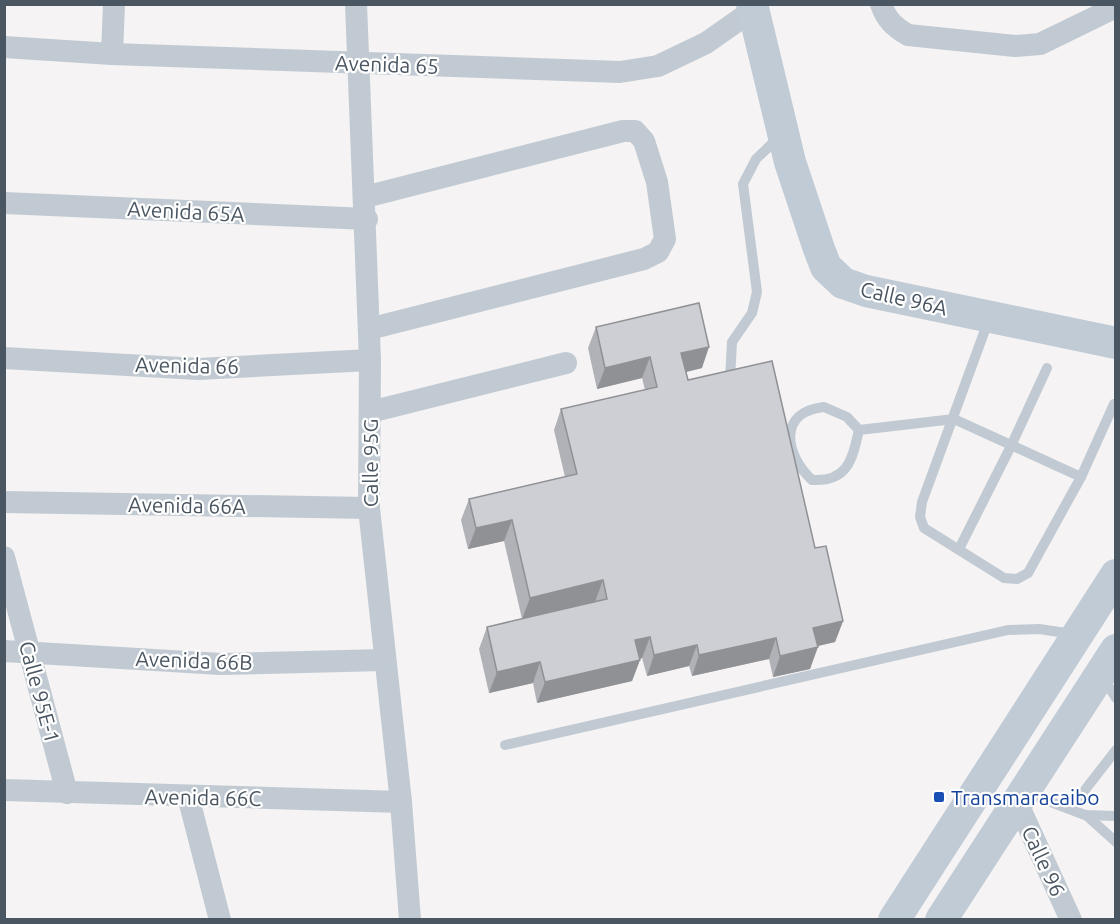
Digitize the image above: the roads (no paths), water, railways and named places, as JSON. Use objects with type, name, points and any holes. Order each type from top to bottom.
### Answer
[{"type":"main road","name":"Calle 96A","points":[[753,7],[790,162],[826,267],[843,284],[866,291],[1116,343]]},
{"type":"main road","points":[[894,920],[1116,575]]},
{"type":"main road","points":[[941,920],[1020,797],[1110,674]]},
{"type":"street","points":[[112,54],[114,4]]},
{"type":"street","name":"Calle 95G","points":[[356,4],[361,63],[370,360],[369,508],[401,802],[410,920]]},
{"type":"street","points":[[881,4],[895,28],[908,36],[1015,46],[1040,44],[1116,7]]},
{"type":"street","name":"Avenida 65","points":[[4,47],[112,54],[620,72],[658,66],[706,43],[753,7]]},
{"type":"street","name":"Avenida 65A","points":[[4,203],[366,208],[622,130],[635,131],[644,141],[657,182],[665,239],[658,252],[644,259],[369,329]]},
{"type":"street","name":"Avenida 66","points":[[4,357],[198,369],[370,360]]},
{"type":"street","points":[[370,412],[566,363]]},
{"type":"street","name":"Avenida 66A","points":[[4,502],[369,508]]},
{"type":"street","name":"Calle 95E-1","points":[[4,557],[67,793]]},
{"type":"street","name":"Avenida 66B","points":[[4,651],[221,664],[384,660]]},
{"type":"street","name":"Avenida 66C","points":[[4,790],[401,802]]},
{"type":"street","points":[[188,796],[220,920]]},
{"type":"street","name":"Calle 96","points":[[1020,797],[1071,920]]},
{"type":"lane","points":[[730,380],[732,342],[752,313],[757,292],[743,184],[756,159],[783,133]]},
{"type":"lane","points":[[989,317],[954,419],[922,502],[920,517],[924,528],[1004,578],[1017,579],[1028,573],[1081,477],[1114,404]]},
{"type":"lane","points":[[959,549],[1047,368]]},
{"type":"lane","points":[[824,407],[847,417],[859,430],[853,458],[836,478],[812,480],[795,458],[790,432],[793,420],[811,408],[824,407]]},
{"type":"lane","points":[[859,430],[954,419],[1081,477]]},
{"type":"lane","points":[[505,745],[1008,630],[1039,629],[1077,634]]},
{"type":"lane","points":[[1071,808],[1116,750]]},
{"type":"lane","points":[[1020,797],[1071,808],[1085,815],[1116,842]]},
{"type":"lane","points":[[1085,815],[1116,816]]},
{"type":"place","name":"Transmaracaibo","points":[[939,797]]}]
